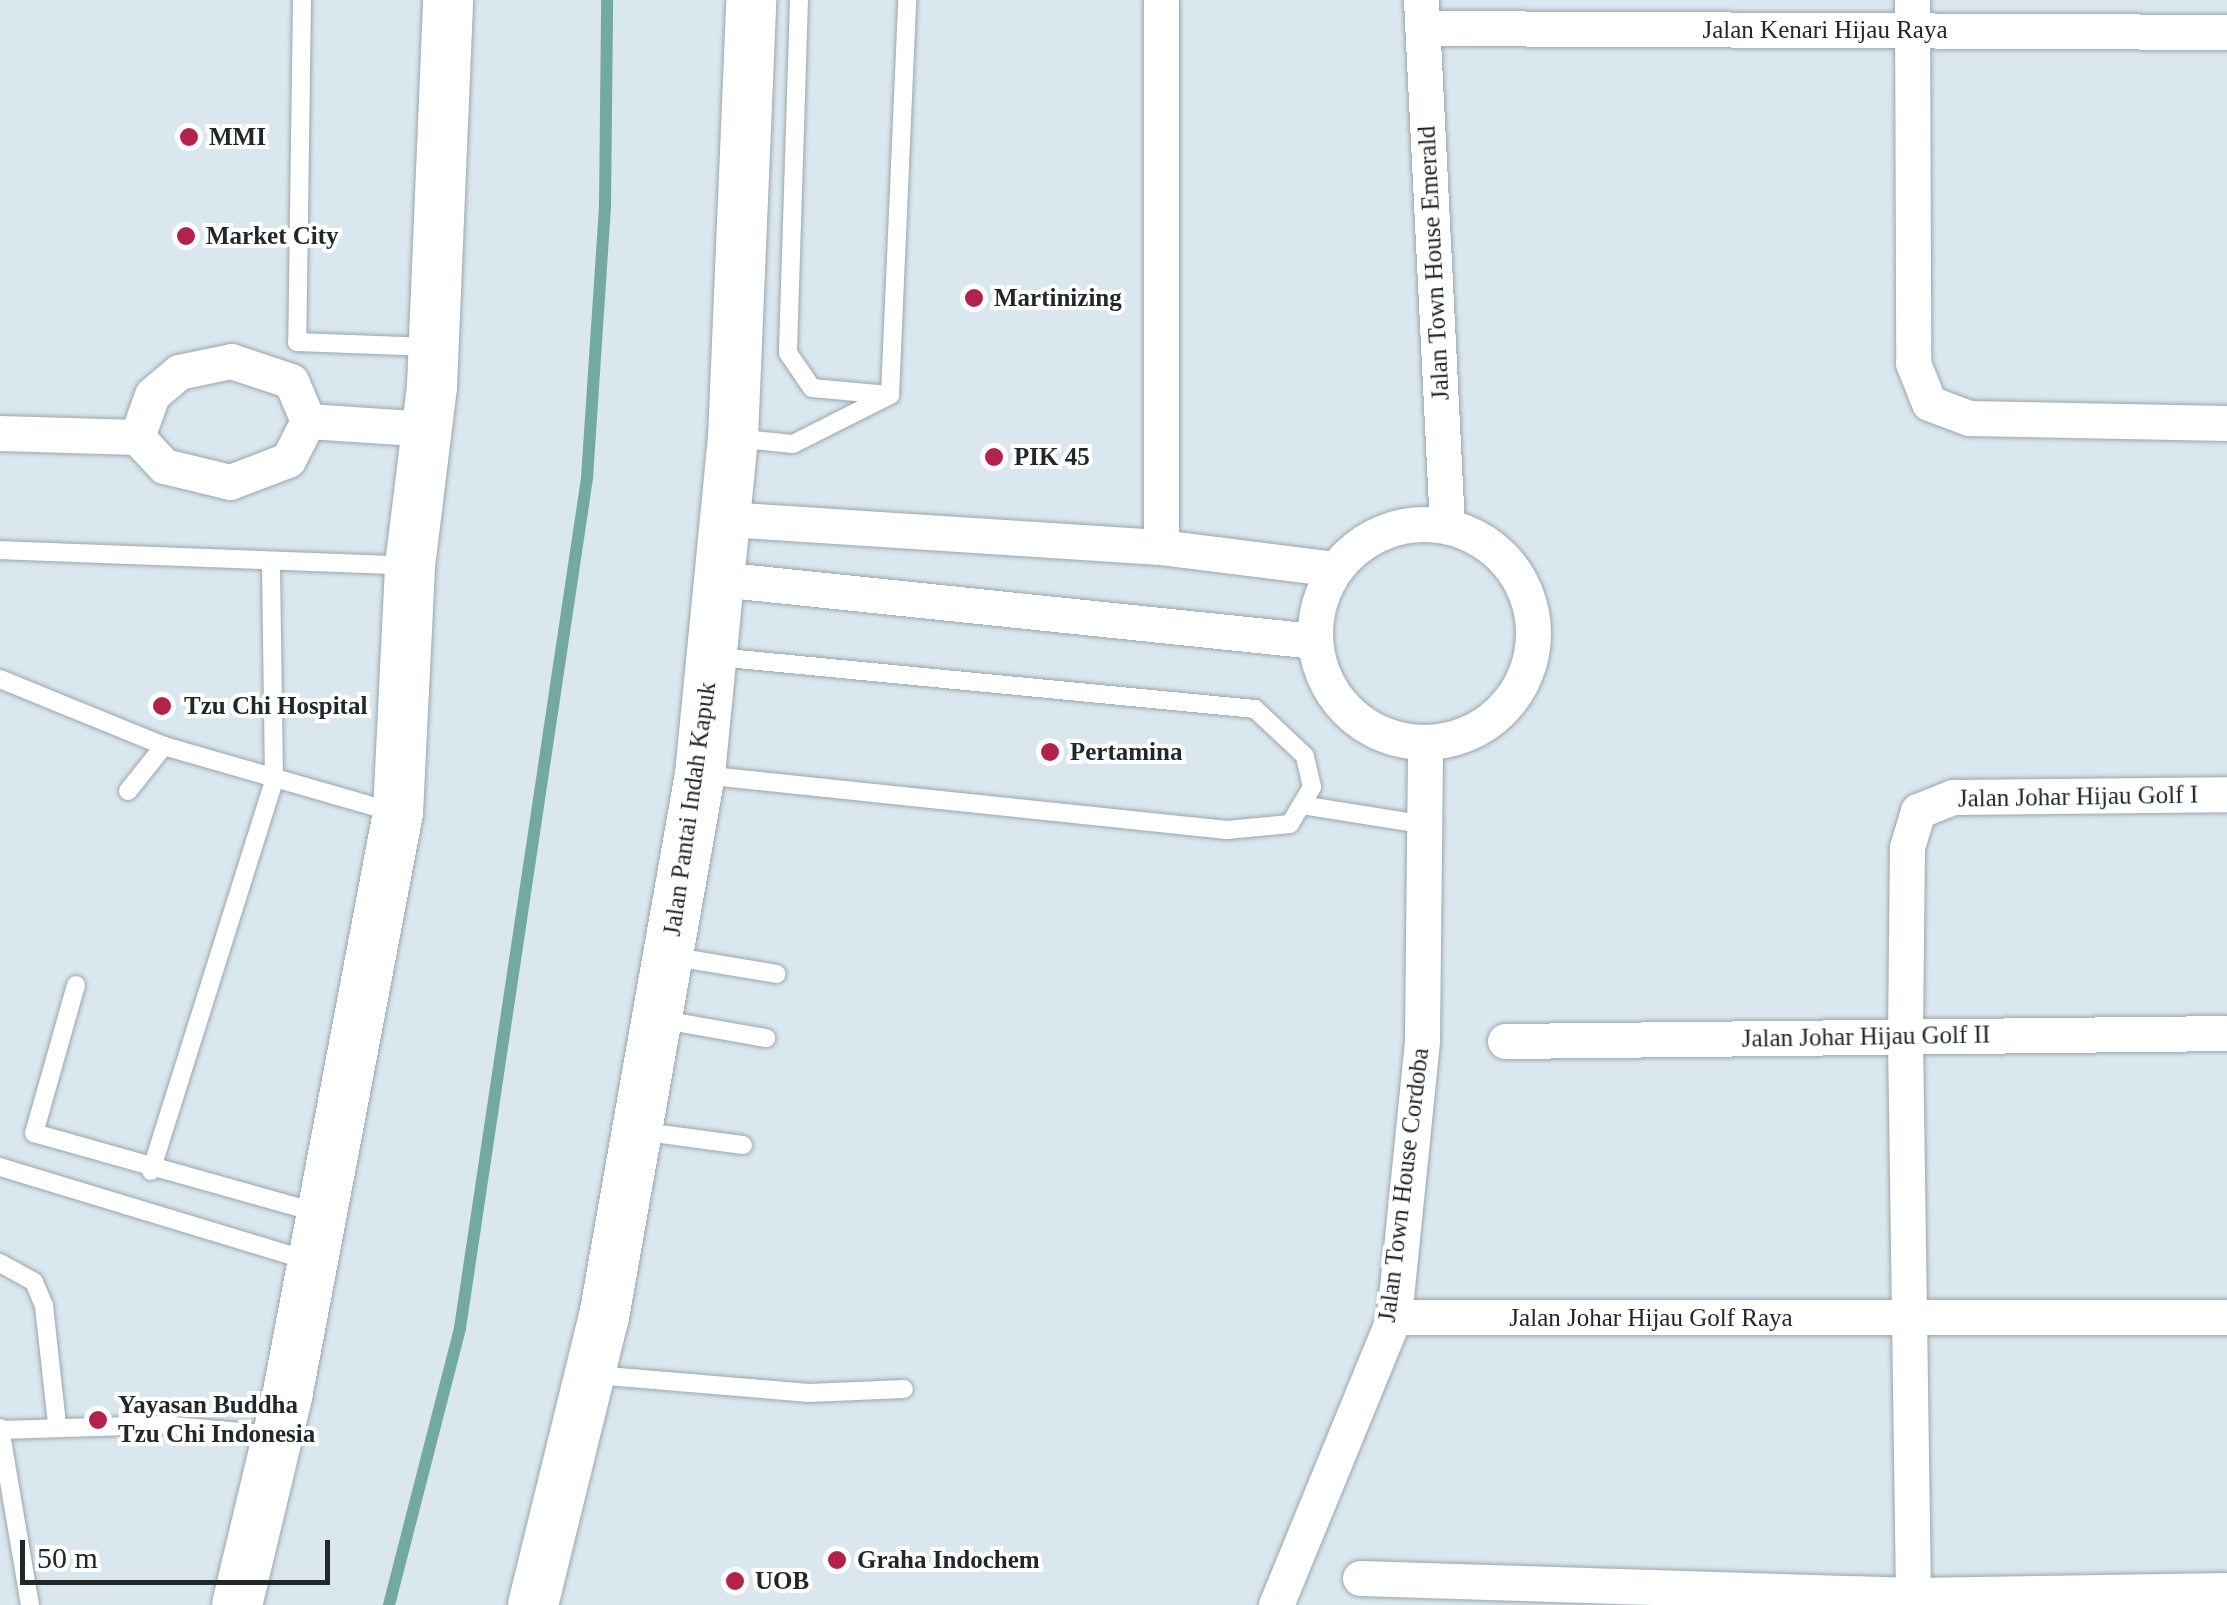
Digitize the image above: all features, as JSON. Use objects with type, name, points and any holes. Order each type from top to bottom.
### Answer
[{"type":"main road","points":[[236,1605],[278,1436],[398,813],[410,566],[434,348],[448,0]]},
{"type":"main road","name":"Jalan Pantai Indah Kapuk","points":[[534,1605],[589,1374],[638,1130],[700,774],[733,438],[751,0]]},
{"type":"street","points":[[1161,0],[1162,547]]},
{"type":"street","name":"Jalan Kenari Hijau Raya","points":[[1422,14],[1913,15],[2227,32]]},
{"type":"street","name":"Jalan Town House Emerald","points":[[1422,14],[1446,526]]},
{"type":"street","points":[[1913,15],[1913,363],[1929,403],[1969,418],[2227,422]]},
{"type":"street","points":[[0,433],[137,436],[164,466],[230,482],[288,460],[308,421],[292,381],[232,361],[180,372],[152,395],[137,436]]},
{"type":"street","points":[[308,421],[427,428]]},
{"type":"street","points":[[726,519],[1162,547],[1334,569]]},
{"type":"street","points":[[1446,526],[1507,561],[1534,626],[1530,661],[1504,706],[1460,736],[1425,742],[1392,738],[1338,702],[1314,641],[1334,569],[1384,532],[1446,526]]},
{"type":"street","points":[[719,579],[1314,641]]},
{"type":"street","name":"Jalan Town House Cordoba","points":[[1276,1605],[1394,1317],[1422,1039],[1421,824],[1425,742]]},
{"type":"street","name":"Jalan Johar Hijau Golf I","points":[[1905,1036],[1907,847],[1918,811],[1953,797],[2227,794]]},
{"type":"street","name":"Jalan Johar Hijau Golf II","points":[[1505,1040],[2227,1033]]},
{"type":"street","points":[[1905,1036],[1912,1595]]},
{"type":"street","name":"Jalan Johar Hijau Golf Raya","points":[[1394,1317],[2227,1317]]},
{"type":"street","points":[[1360,1578],[1912,1595],[2227,1590]]},
{"type":"lane","points":[[302,0],[297,342],[434,348]]},
{"type":"lane","points":[[799,0],[788,353],[812,388],[890,394]]},
{"type":"lane","points":[[890,394],[907,0]]},
{"type":"lane","points":[[733,438],[792,444],[890,394]]},
{"type":"lane","points":[[0,550],[410,566]]},
{"type":"lane","points":[[152,1172],[274,780],[271,563]]},
{"type":"lane","points":[[711,657],[1255,709],[1305,756],[1308,806]]},
{"type":"lane","points":[[0,679],[164,746],[398,813]]},
{"type":"lane","points":[[128,791],[164,746]]},
{"type":"lane","points":[[700,774],[1228,830],[1276,828],[1308,806],[1421,824]]},
{"type":"lane","points":[[669,956],[776,974]]},
{"type":"lane","points":[[76,985],[34,1133],[152,1172],[315,1237]]},
{"type":"lane","points":[[658,1019],[766,1038]]},
{"type":"lane","points":[[638,1130],[743,1145]]},
{"type":"lane","points":[[0,1166],[315,1237]]},
{"type":"lane","points":[[0,1263],[34,1282],[44,1306],[57,1423]]},
{"type":"lane","points":[[589,1374],[773,1392],[904,1389]]},
{"type":"lane","points":[[30,1605],[0,1429],[57,1423],[278,1436]]},
{"type":"waterway","points":[[389,1605],[460,1328],[587,478],[605,206],[607,0]]},
{"type":"place","name":"MMI","points":[[189,137]]},
{"type":"place","name":"Market City","points":[[186,236]]},
{"type":"place","name":"Martinizing","points":[[974,298]]},
{"type":"place","name":"PIK 45","points":[[994,457]]},
{"type":"place","name":"Tzu Chi Hospital","points":[[162,706]]},
{"type":"place","name":"Pertamina","points":[[1050,752]]},
{"type":"place","name":"Yayasan Buddha Tzu Chi Indonesia","points":[[98,1420]]},
{"type":"place","name":"Graha Indochem","points":[[837,1560]]},
{"type":"place","name":"UOB","points":[[735,1581]]}]
